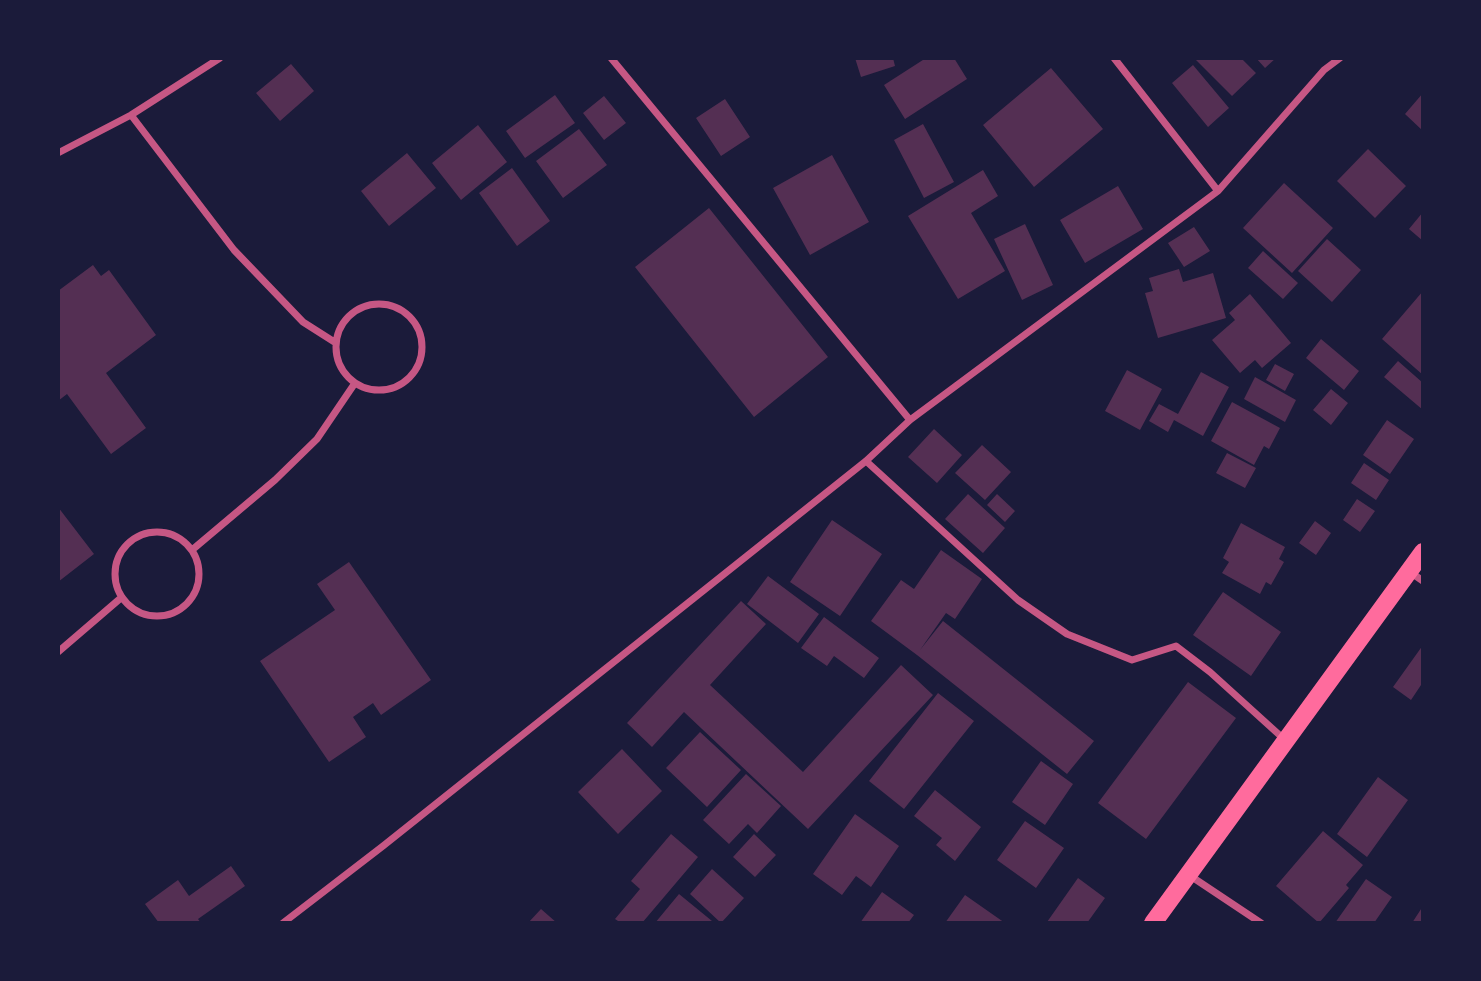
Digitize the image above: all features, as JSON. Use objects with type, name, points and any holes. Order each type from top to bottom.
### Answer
[{"type":"main road","points":[[1153,923],[1286,740],[1416,576],[1423,552]]},
{"type":"street","points":[[58,153],[131,115],[220,58]]},
{"type":"street","points":[[611,58],[910,420]]},
{"type":"street","points":[[1114,58],[1218,191]]},
{"type":"street","points":[[283,923],[866,461],[910,420],[1218,191],[1324,70],[1340,58]]},
{"type":"street","points":[[131,115],[234,250],[303,322],[336,343]]},
{"type":"street","points":[[376,303],[391,305],[404,312],[421,336],[419,366],[410,379],[398,387],[383,391],[368,390],[355,383],[340,366],[336,343],[340,328],[349,316],[361,307],[376,303]]},
{"type":"street","points":[[192,550],[275,480],[317,439],[355,383]]},
{"type":"street","points":[[866,461],[1018,600],[1067,634],[1132,660],[1176,646],[1210,672],[1286,740]]},
{"type":"street","points":[[168,533],[181,539],[192,550],[199,575],[197,588],[181,608],[169,614],[143,613],[122,597],[117,584],[116,569],[120,555],[128,543],[140,535],[168,533]]},
{"type":"street","points":[[58,652],[122,597]]},
{"type":"street","points":[[1188,874],[1261,923]]},
{"type":"building","points":[[855,58],[893,58],[895,66],[861,77]]},
{"type":"building","points":[[926,58],[954,58],[967,79],[905,119],[884,85]]},
{"type":"building","points":[[1194,58],[1241,58],[1256,73],[1232,96]]},
{"type":"building","points":[[1256,58],[1276,58],[1265,68]]},
{"type":"building","points":[[291,64],[314,91],[280,121],[256,93]]},
{"type":"building","points":[[1193,65],[1229,108],[1208,127],[1172,83]]},
{"type":"building","points":[[1051,68],[1103,129],[1034,187],[983,125]]},
{"type":"building","points":[[1423,93],[1423,131],[1405,114]]},
{"type":"building","points":[[555,95],[575,123],[525,158],[506,131]]},
{"type":"building","points":[[604,96],[626,123],[604,140],[583,113]]},
{"type":"building","points":[[725,99],[750,137],[721,156],[696,118]]},
{"type":"building","points":[[923,124],[954,182],[924,198],[894,140]]},
{"type":"building","points":[[478,125],[507,162],[461,200],[432,163]]},
{"type":"building","points":[[579,129],[607,165],[563,198],[536,161]]},
{"type":"building","points":[[1368,149],[1406,186],[1375,218],[1337,181]]},
{"type":"building","points":[[407,153],[436,188],[389,226],[361,191]]},
{"type":"building","points":[[832,155],[869,222],[810,255],[773,188]]},
{"type":"building","points":[[512,168],[550,221],[517,246],[479,193]]},
{"type":"building","points":[[983,170],[998,196],[971,213],[1005,271],[958,299],[908,216]]},
{"type":"building","points":[[1284,183],[1333,228],[1292,273],[1243,228]]},
{"type":"building","points":[[1118,186],[1143,229],[1085,263],[1060,220]]},
{"type":"building","points":[[709,208],[828,357],[754,417],[635,267]]},
{"type":"building","points":[[1423,212],[1423,241],[1409,229]]},
{"type":"building","points":[[1025,224],[1053,285],[1022,300],[994,239]]},
{"type":"building","points":[[1194,227],[1210,251],[1184,267],[1168,243]]},
{"type":"building","points":[[1327,239],[1361,270],[1332,302],[1298,271]]},
{"type":"building","points":[[1263,251],[1298,283],[1283,299],[1248,268]]},
{"type":"building","points":[[93,265],[101,276],[109,270],[156,335],[106,373],[146,428],[111,454],[67,394],[58,401],[58,291]]},
{"type":"building","points":[[1179,269],[1183,282],[1213,273],[1226,318],[1158,338],[1145,293],[1153,291],[1149,278]]},
{"type":"building","points":[[1423,291],[1423,375],[1382,339]]},
{"type":"building","points":[[1250,294],[1291,343],[1262,368],[1255,360],[1240,373],[1212,340],[1235,320],[1229,313]]},
{"type":"building","points":[[1321,339],[1359,371],[1344,390],[1306,358]]},
{"type":"building","points":[[1398,361],[1423,383],[1423,410],[1384,377]]},
{"type":"building","points":[[1275,364],[1294,374],[1285,391],[1266,380]]},
{"type":"building","points":[[1127,370],[1162,389],[1140,430],[1105,411]]},
{"type":"building","points":[[1201,372],[1229,387],[1203,436],[1174,420],[1168,432],[1149,421],[1159,404],[1178,414]]},
{"type":"building","points":[[1255,377],[1296,400],[1285,422],[1244,399]]},
{"type":"building","points":[[1331,389],[1348,403],[1331,425],[1313,410]]},
{"type":"building","points":[[1232,402],[1280,428],[1269,449],[1264,446],[1254,465],[1211,441]]},
{"type":"building","points":[[1387,420],[1414,439],[1390,474],[1363,455]]},
{"type":"building","points":[[934,429],[962,455],[937,483],[908,457]]},
{"type":"building","points":[[982,445],[1011,472],[985,500],[955,473]]},
{"type":"building","points":[[1227,453],[1256,468],[1245,488],[1216,473]]},
{"type":"building","points":[[1364,463],[1389,480],[1376,500],[1351,483]]},
{"type":"building","points":[[968,494],[1005,528],[983,553],[945,519]]},
{"type":"building","points":[[997,494],[1015,511],[1005,522],[987,505]]},
{"type":"building","points":[[1357,499],[1375,511],[1360,532],[1343,520]]},
{"type":"building","points":[[58,507],[94,554],[58,582]]},
{"type":"building","points":[[832,520],[882,554],[840,616],[790,582]]},
{"type":"building","points":[[1315,521],[1331,533],[1316,555],[1299,543]]},
{"type":"building","points":[[1241,523],[1285,547],[1279,559],[1284,562],[1271,585],[1266,582],[1260,594],[1222,573],[1229,562],[1223,558]]},
{"type":"building","points":[[941,550],[982,579],[955,619],[946,613],[920,650],[943,621],[1094,741],[1067,774],[871,621],[901,580],[914,589]]},
{"type":"building","points":[[349,562],[431,680],[381,715],[373,703],[353,717],[366,737],[329,762],[260,661],[335,610],[317,584]]},
{"type":"building","points":[[768,576],[819,614],[798,643],[747,604]]},
{"type":"building","points":[[1223,592],[1281,632],[1251,676],[1193,635]]},
{"type":"building","points":[[741,601],[766,624],[710,685],[803,772],[901,665],[933,695],[808,829],[684,712],[652,747],[627,723]]},
{"type":"building","points":[[824,617],[879,658],[864,678],[834,656],[827,666],[801,648]]},
{"type":"building","points":[[1423,645],[1423,682],[1411,700],[1393,687]]},
{"type":"building","points":[[1188,682],[1236,718],[1146,839],[1098,803]]},
{"type":"building","points":[[938,693],[974,721],[904,809],[869,781]]},
{"type":"building","points":[[700,732],[741,770],[707,807],[666,768]]},
{"type":"building","points":[[622,749],[662,791],[618,834],[578,792]]},
{"type":"building","points":[[1041,761],[1073,784],[1045,825],[1012,802]]},
{"type":"building","points":[[746,774],[781,806],[757,833],[748,824],[729,844],[703,820]]},
{"type":"building","points":[[1378,777],[1408,800],[1367,857],[1337,834]]},
{"type":"building","points":[[935,790],[981,827],[955,861],[936,845],[942,838],[914,816]]},
{"type":"building","points":[[855,814],[899,846],[871,887],[856,876],[842,895],[813,874]]},
{"type":"building","points":[[1025,821],[1064,848],[1036,888],[997,860]]},
{"type":"building","points":[[1323,831],[1363,865],[1346,885],[1349,888],[1319,923],[1276,886]]},
{"type":"building","points":[[671,834],[698,857],[642,923],[621,923],[615,919],[640,889],[631,881]]},
{"type":"building","points":[[754,834],[776,855],[755,877],[733,857]]},
{"type":"building","points":[[231,866],[245,886],[198,919],[201,923],[159,923],[145,904],[178,880],[189,896]]},
{"type":"building","points":[[712,869],[744,898],[721,923],[690,894]]},
{"type":"building","points":[[1078,878],[1105,898],[1087,923],[1047,922]]},
{"type":"building","points":[[1366,879],[1392,897],[1374,923],[1335,923]]},
{"type":"building","points":[[882,892],[914,915],[908,923],[860,923]]},
{"type":"building","points":[[679,894],[712,921],[655,923]]},
{"type":"building","points":[[965,895],[1005,923],[945,923]]},
{"type":"building","points":[[1423,906],[1423,923],[1412,923]]},
{"type":"building","points":[[541,909],[557,923],[528,923]]}]
